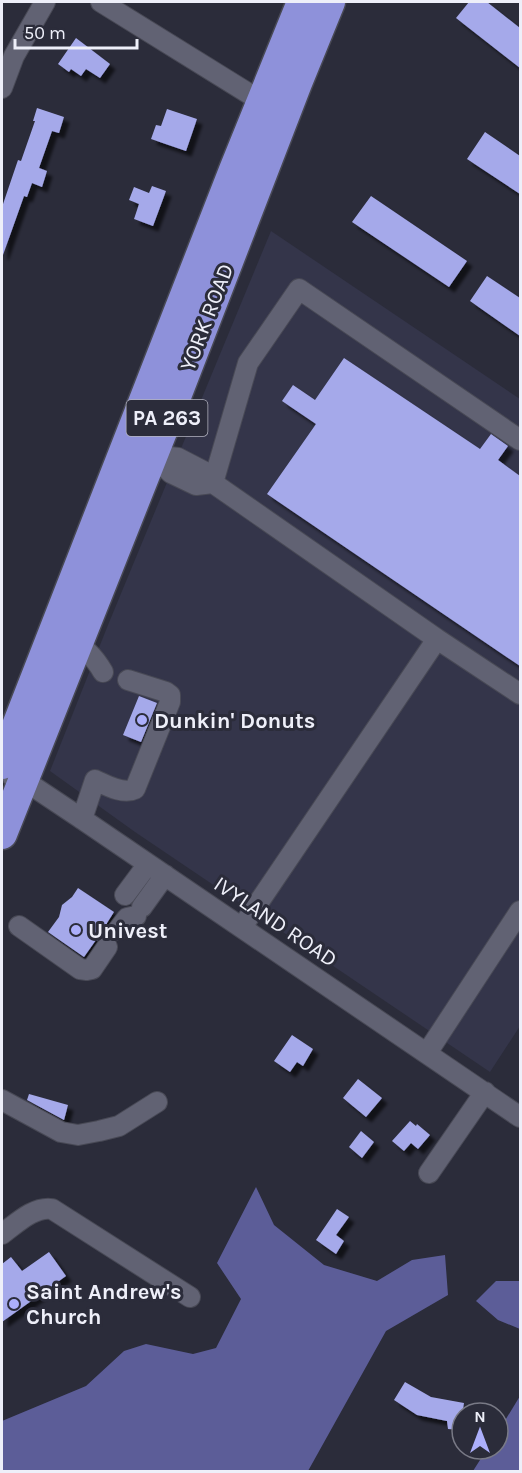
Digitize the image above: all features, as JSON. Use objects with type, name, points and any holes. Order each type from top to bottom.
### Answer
[{"type":"highway","name":"YORK ROAD","points":[[273,109],[302,2]]},
{"type":"highway","name":"YORK ROAD","points":[[2,834],[8,772],[140,450],[234,170],[273,109],[330,2]]},
{"type":"street","points":[[2,88],[14,56],[45,2]]},
{"type":"street","points":[[101,2],[273,109]]},
{"type":"street","points":[[213,483],[248,363],[299,289],[520,441]]},
{"type":"street","points":[[140,450],[178,458],[205,472],[213,483],[520,694]]},
{"type":"street","points":[[64,639],[96,659],[104,672]]},
{"type":"street","points":[[242,927],[437,639]]},
{"type":"street","points":[[81,819],[95,780],[116,789],[130,792],[135,789],[171,699],[166,692],[128,680]]},
{"type":"street","name":"IVYLAND ROAD","points":[[8,772],[165,875],[520,1117]]},
{"type":"street","points":[[125,895],[148,864]]},
{"type":"street","points":[[118,930],[127,918],[139,911],[165,875]]},
{"type":"street","points":[[427,1053],[520,911]]},
{"type":"street","points":[[19,926],[80,969],[92,969],[107,947]]},
{"type":"street","points":[[429,1173],[485,1092]]},
{"type":"street","points":[[2,1100],[61,1132],[78,1135],[119,1125],[157,1102]]},
{"type":"street","points":[[2,1234],[35,1211],[44,1208],[52,1209],[190,1297]]},
{"type":"shaded area","points":[[271,231],[520,399],[520,1026],[490,1072],[135,832],[50,771]]},
{"type":"shaded area","points":[[256,1187],[274,1225],[324,1265],[377,1281],[412,1260],[445,1255],[448,1295],[386,1331],[308,1471],[2,1471],[2,1421],[86,1386],[124,1351],[146,1344],[193,1354],[216,1348],[241,1299],[217,1263]]},
{"type":"shaded area","points":[[496,1281],[520,1281],[520,1329],[498,1320],[476,1301]]},
{"type":"shaded area","points":[[520,1396],[520,1471],[473,1471],[479,1461],[510,1461],[510,1412]]},
{"type":"building","points":[[469,2],[487,2],[520,28],[520,68],[456,18]]},
{"type":"building","points":[[76,38],[110,64],[100,78],[86,69],[81,76],[71,69],[69,72],[58,64]]},
{"type":"building","points":[[37,108],[64,117],[59,133],[52,131],[39,168],[47,171],[42,187],[32,183],[27,197],[24,196],[3,255],[2,207],[18,160],[21,161],[35,121],[33,121]]},
{"type":"building","points":[[167,109],[197,119],[186,151],[151,139],[156,125],[161,126]]},
{"type":"building","points":[[485,132],[520,156],[520,194],[467,159]]},
{"type":"building","points":[[152,186],[166,191],[153,226],[134,219],[139,204],[129,200],[134,187],[149,193]]},
{"type":"building","points":[[371,196],[467,261],[449,287],[352,222]]},
{"type":"building","points":[[487,276],[520,298],[520,336],[470,301]]},
{"type":"building","points":[[344,358],[480,449],[491,434],[508,446],[498,460],[520,476],[520,666],[267,494],[316,424],[282,401],[293,385],[315,400]]},
{"type":"building","name":"Dunkin' Donuts","points":[[139,696],[157,703],[141,742],[123,735]]},
{"type":"building","name":"Univest","points":[[78,888],[114,912],[107,923],[107,935],[96,940],[84,957],[48,932],[59,917],[62,905]]},
{"type":"building","points":[[292,1035],[313,1049],[303,1066],[297,1062],[290,1072],[274,1061]]},
{"type":"building","points":[[358,1079],[382,1098],[366,1117],[343,1098]]},
{"type":"building","points":[[29,1094],[68,1105],[64,1120],[27,1100]]},
{"type":"building","points":[[410,1121],[430,1135],[418,1149],[411,1143],[404,1151],[392,1141]]},
{"type":"building","points":[[361,1131],[374,1142],[362,1158],[349,1147]]},
{"type":"building","points":[[337,1209],[349,1217],[336,1235],[344,1241],[336,1254],[316,1240]]},
{"type":"building","name":"Saint Andrew's Church","points":[[49,1252],[66,1276],[2,1322],[2,1264],[11,1257],[22,1271]]},
{"type":"building","points":[[405,1382],[431,1397],[453,1401],[450,1401],[450,1429],[448,1429],[447,1421],[417,1415],[394,1400]]},
{"type":"place","name":"Dunkin' Donuts","points":[[142,720]]},
{"type":"place","name":"Univest","points":[[76,930]]},
{"type":"place","name":"Saint Andrew's Church","points":[[14,1304]]}]
